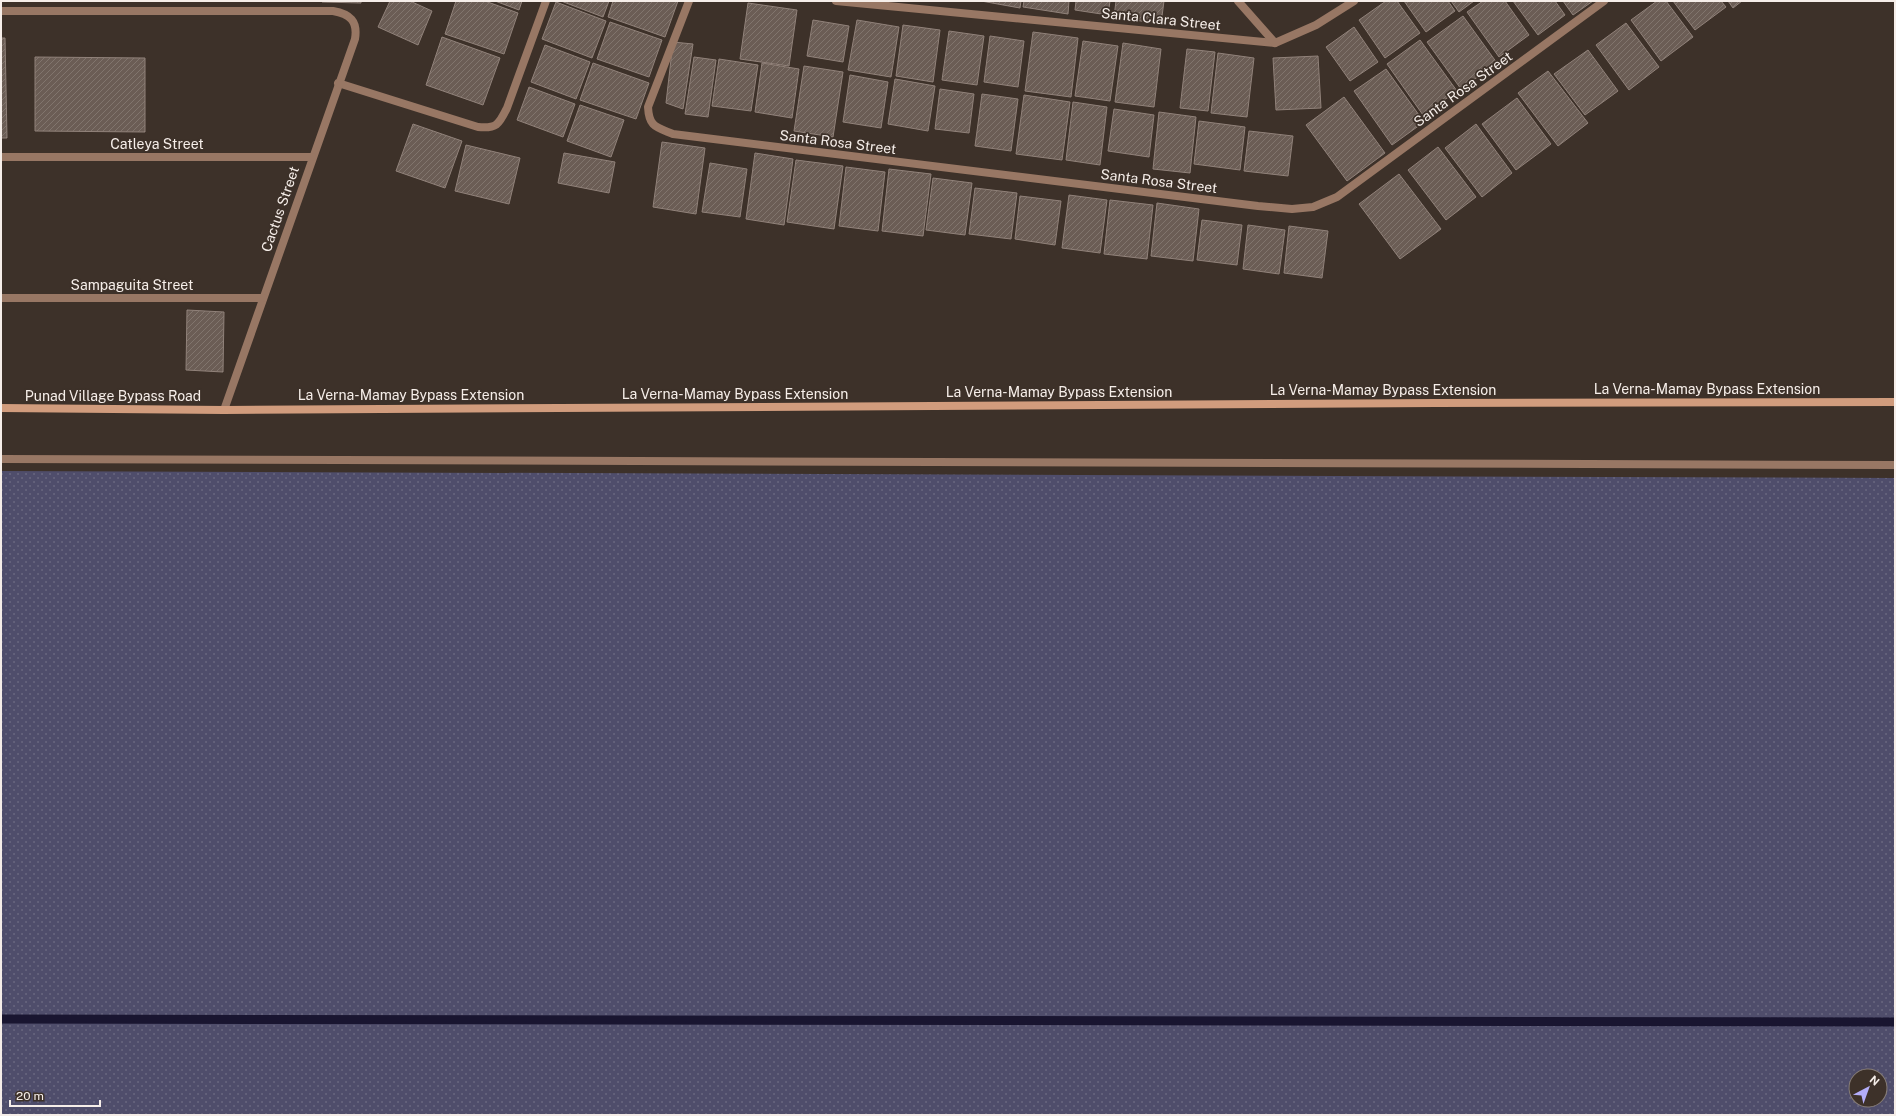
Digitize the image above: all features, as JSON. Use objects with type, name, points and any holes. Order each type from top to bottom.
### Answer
[{"type":"main road","name":"La Verna-Mamay Bypass Extension","points":[[224,410],[1435,403],[1895,402]]},
{"type":"main road","name":"Punad Village Bypass Road","points":[[1,408],[224,410]]},
{"type":"street","points":[[338,83],[478,127],[489,128],[496,125],[502,119],[507,108],[546,1]]},
{"type":"street","name":"Santa Rosa Street","points":[[689,1],[648,107],[651,123],[673,134],[1292,209],[1313,207],[1337,197],[1604,1]]},
{"type":"street","name":"Santa Clara Street","points":[[836,1],[1275,44]]},
{"type":"street","points":[[1238,1],[1275,44],[1316,25],[1354,1]]},
{"type":"street","name":"Cactus Street","points":[[1,11],[333,11],[344,13],[351,18],[357,28],[355,39],[338,83],[224,410]]},
{"type":"street","name":"Catleya Street","points":[[1,157],[312,157]]},
{"type":"street","name":"Sampaguita Street","points":[[1,298],[263,298]]},
{"type":"street","points":[[1,459],[1895,465]]},
{"type":"shaded area","points":[[1,471],[1895,478],[1895,1115],[1,1115]]},
{"type":"building","points":[[361,1],[361,3],[322,2]]},
{"type":"building","points":[[390,1],[410,1],[432,11],[418,45],[378,27]]},
{"type":"building","points":[[456,1],[485,1],[518,13],[504,54],[445,34]]},
{"type":"building","points":[[495,1],[522,1],[519,10]]},
{"type":"building","points":[[561,1],[609,1],[603,17]]},
{"type":"building","points":[[613,1],[678,1],[665,37],[608,17]]},
{"type":"building","points":[[981,1],[1021,1],[1020,8]]},
{"type":"building","points":[[1024,1],[1069,1],[1068,14],[1023,7]]},
{"type":"building","points":[[1076,1],[1110,1],[1108,15],[1075,10]]},
{"type":"building","points":[[1116,1],[1164,1],[1161,24],[1114,17]]},
{"type":"building","points":[[1386,1],[1397,1],[1420,33],[1385,58],[1359,20]]},
{"type":"building","points":[[1404,1],[1448,1],[1455,11],[1426,32]]},
{"type":"building","points":[[1451,1],[1474,1],[1459,12]]},
{"type":"building","points":[[1483,1],[1505,1],[1529,35],[1499,57],[1467,12]]},
{"type":"building","points":[[1513,1],[1555,1],[1565,15],[1538,35]]},
{"type":"building","points":[[1563,1],[1593,1],[1573,15]]},
{"type":"building","points":[[1657,1],[1666,1],[1693,37],[1661,61],[1631,20]]},
{"type":"building","points":[[1673,1],[1721,1],[1726,7],[1695,30]]},
{"type":"building","points":[[1728,1],[1742,1],[1733,8]]},
{"type":"building","points":[[556,2],[606,21],[592,58],[542,39]]},
{"type":"building","points":[[748,3],[797,10],[789,66],[740,59]]},
{"type":"building","points":[[1463,16],[1497,63],[1461,89],[1427,42]]},
{"type":"building","points":[[813,20],[849,26],[843,62],[807,56]]},
{"type":"building","points":[[857,20],[899,27],[891,77],[848,70]]},
{"type":"building","points":[[610,22],[662,40],[649,77],[597,59]]},
{"type":"building","points":[[1626,23],[1659,67],[1629,90],[1596,45]]},
{"type":"building","points":[[903,25],[940,30],[933,82],[896,76]]},
{"type":"building","points":[[1354,27],[1378,62],[1350,81],[1326,47]]},
{"type":"building","points":[[949,31],[984,36],[977,85],[942,80]]},
{"type":"building","points":[[1033,32],[1078,38],[1071,97],[1025,91]]},
{"type":"building","points":[[990,36],[1024,41],[1018,87],[984,82]]},
{"type":"building","points":[[442,37],[500,58],[483,105],[426,85]]},
{"type":"building","points":[[1,38],[5,38],[7,138],[1,138]]},
{"type":"building","points":[[1420,40],[1457,91],[1423,115],[1387,64]]},
{"type":"building","points":[[1083,41],[1118,46],[1110,101],[1075,96]]},
{"type":"building","points":[[673,42],[693,44],[683,109],[666,103]]},
{"type":"building","points":[[1123,43],[1161,49],[1154,107],[1115,102]]},
{"type":"building","points":[[545,45],[590,62],[576,99],[531,82]]},
{"type":"building","points":[[1187,49],[1215,52],[1208,111],[1180,108]]},
{"type":"building","points":[[1588,50],[1618,91],[1585,115],[1554,74]]},
{"type":"building","points":[[1218,53],[1254,58],[1247,117],[1211,113]]},
{"type":"building","points":[[1318,56],[1321,108],[1276,110],[1273,58]]},
{"type":"building","points":[[35,57],[145,58],[145,132],[35,131]]},
{"type":"building","points":[[694,57],[716,60],[708,117],[685,114]]},
{"type":"building","points":[[719,59],[758,65],[751,111],[712,106]]},
{"type":"building","points":[[593,63],[649,83],[636,119],[580,100]]},
{"type":"building","points":[[762,63],[799,69],[792,118],[755,112]]},
{"type":"building","points":[[804,66],[843,72],[833,137],[794,131]]},
{"type":"building","points":[[1386,69],[1424,122],[1392,145],[1354,91]]},
{"type":"building","points":[[1548,71],[1588,123],[1558,146],[1518,93]]},
{"type":"building","points":[[850,75],[888,82],[881,128],[843,122]]},
{"type":"building","points":[[895,79],[935,86],[928,131],[888,124]]},
{"type":"building","points":[[529,87],[575,104],[563,137],[517,120]]},
{"type":"building","points":[[940,89],[974,94],[969,133],[935,129]]},
{"type":"building","points":[[982,94],[1018,99],[1011,151],[975,146]]},
{"type":"building","points":[[1024,95],[1070,102],[1062,160],[1016,154]]},
{"type":"building","points":[[1344,97],[1385,153],[1347,181],[1306,125]]},
{"type":"building","points":[[1517,98],[1551,144],[1516,170],[1482,124]]},
{"type":"building","points":[[1073,102],[1107,107],[1100,165],[1066,160]]},
{"type":"building","points":[[580,105],[624,120],[611,157],[567,141]]},
{"type":"building","points":[[1114,109],[1154,115],[1149,157],[1108,151]]},
{"type":"building","points":[[1159,112],[1196,117],[1190,173],[1153,169]]},
{"type":"building","points":[[1199,121],[1245,127],[1240,170],[1194,164]]},
{"type":"building","points":[[413,124],[462,141],[445,188],[396,171]]},
{"type":"building","points":[[1476,124],[1512,173],[1482,197],[1445,148]]},
{"type":"building","points":[[1249,131],[1293,136],[1288,176],[1244,171]]},
{"type":"building","points":[[662,142],[705,148],[696,214],[653,207]]},
{"type":"building","points":[[466,145],[520,158],[509,204],[455,191]]},
{"type":"building","points":[[1438,147],[1476,197],[1446,220],[1408,170]]},
{"type":"building","points":[[564,153],[615,162],[609,193],[558,183]]},
{"type":"building","points":[[755,153],[793,159],[784,225],[746,219]]},
{"type":"building","points":[[796,160],[843,166],[834,229],[787,222]]},
{"type":"building","points":[[710,163],[747,169],[740,217],[702,212]]},
{"type":"building","points":[[846,167],[885,172],[878,231],[839,226]]},
{"type":"building","points":[[889,169],[931,174],[923,236],[882,231]]},
{"type":"building","points":[[1399,174],[1441,229],[1400,259],[1359,204]]},
{"type":"building","points":[[933,178],[972,183],[965,235],[926,230]]},
{"type":"building","points":[[975,188],[1017,193],[1011,239],[969,234]]},
{"type":"building","points":[[1069,195],[1107,200],[1100,253],[1062,248]]},
{"type":"building","points":[[1020,196],[1061,201],[1055,245],[1015,239]]},
{"type":"building","points":[[1110,200],[1153,205],[1147,259],[1104,254]]},
{"type":"building","points":[[1157,203],[1199,209],[1193,261],[1151,256]]},
{"type":"building","points":[[1202,220],[1242,225],[1237,265],[1197,260]]},
{"type":"building","points":[[1248,225],[1285,230],[1279,274],[1243,269]]},
{"type":"building","points":[[1289,226],[1328,231],[1322,278],[1284,273]]},
{"type":"building","points":[[187,310],[224,312],[223,372],[186,370]]},
{"type":"waterway","points":[[1,1019],[1895,1022]]}]
